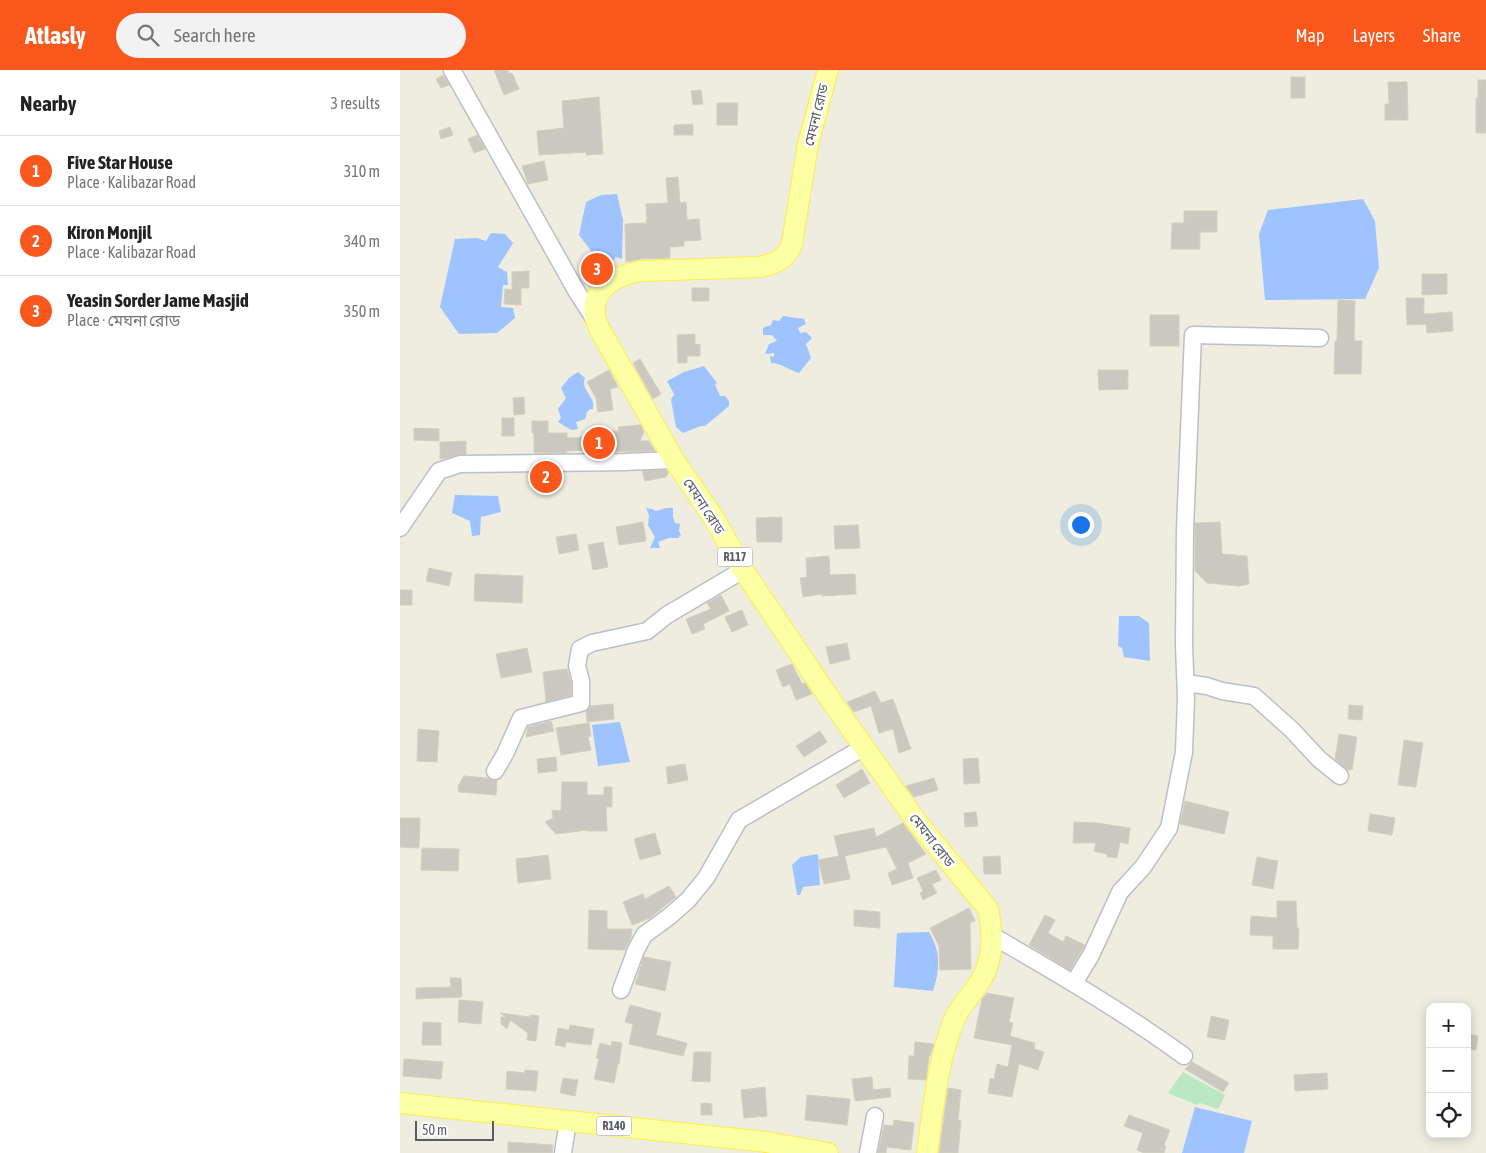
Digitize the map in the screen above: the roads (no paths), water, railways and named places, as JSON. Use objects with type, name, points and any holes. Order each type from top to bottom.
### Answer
[{"type":"main road","name":"মেঘনা রোড","points":[[828,70],[808,144],[792,244],[783,259],[758,267],[629,273],[608,283],[600,290],[594,309],[595,320],[674,460],[715,520],[742,570],[916,822],[988,909],[992,935],[991,952],[981,981],[962,1004],[952,1023],[940,1069],[927,1153]]},
{"type":"main road","name":"R140","points":[[400,1103],[766,1142],[828,1153]]},
{"type":"street","points":[[452,70],[577,292],[595,320]]},
{"type":"street","points":[[1074,983],[1091,955],[1120,892],[1144,867],[1169,828],[1184,752],[1186,730],[1184,646],[1185,529],[1193,335],[1320,338]]},
{"type":"street","points":[[400,528],[439,471],[453,465],[485,462],[674,460]]},
{"type":"street","points":[[495,771],[522,718],[581,703],[581,681],[577,666],[580,649],[592,643],[647,631],[667,615],[742,570]]},
{"type":"street","points":[[1186,683],[1254,696],[1287,724],[1319,759],[1340,776]]},
{"type":"street","points":[[621,990],[636,950],[644,935],[670,916],[700,886],[739,820],[864,747]]},
{"type":"street","points":[[992,935],[1074,983],[1154,1034],[1184,1056]]},
{"type":"street","points":[[868,1153],[875,1116]]},
{"type":"street","points":[[563,1153],[568,1121]]},
{"type":"water","points":[[617,194],[623,220],[622,259],[616,257],[611,263],[603,255],[595,256],[579,235],[586,202],[601,195]]},
{"type":"water","points":[[1363,199],[1375,221],[1379,268],[1365,299],[1265,300],[1259,234],[1268,210]]},
{"type":"water","points":[[491,233],[505,234],[513,243],[498,267],[507,272],[508,285],[503,285],[501,307],[513,308],[515,318],[497,333],[459,334],[440,307],[455,239],[477,238],[486,241]]},
{"type":"water","points":[[783,316],[804,319],[806,324],[798,328],[800,333],[806,332],[812,338],[806,344],[811,358],[799,373],[771,363],[770,356],[774,357],[774,353],[765,354],[769,344],[777,341],[772,335],[763,335],[763,328],[771,325],[773,320],[779,321]]},
{"type":"water","points":[[704,366],[717,383],[715,385],[720,396],[725,396],[729,401],[729,406],[705,426],[683,433],[676,427],[671,400],[674,394],[667,381],[684,372]]},
{"type":"water","points":[[578,372],[585,378],[585,386],[592,400],[593,409],[587,412],[585,419],[576,422],[578,429],[571,430],[558,422],[561,418],[558,409],[566,398],[561,388],[569,378]]},
{"type":"water","points":[[455,495],[498,496],[501,512],[481,517],[480,535],[472,536],[470,521],[452,513]]},
{"type":"water","points":[[646,508],[656,511],[673,508],[673,517],[675,523],[680,524],[679,531],[681,535],[678,538],[669,538],[658,542],[660,548],[650,548],[655,537],[648,525],[649,515]]},
{"type":"water","points":[[1119,616],[1139,616],[1149,623],[1150,661],[1124,657],[1122,648],[1118,646]]},
{"type":"water","points":[[620,722],[630,762],[598,766],[592,725]]},
{"type":"water","points":[[818,854],[820,885],[803,887],[800,895],[797,895],[792,865],[801,857]]},
{"type":"water","points":[[929,932],[936,947],[938,961],[933,991],[894,987],[897,933]]},
{"type":"water","points":[[1195,1107],[1252,1121],[1244,1153],[1182,1153]]},
{"type":"place","name":"Yeasin Sorder Jame Masjid","points":[[597,269]]},
{"type":"place","name":"Five Star House","points":[[599,443]]},
{"type":"place","name":"Kiron Monjil","points":[[546,477]]}]
